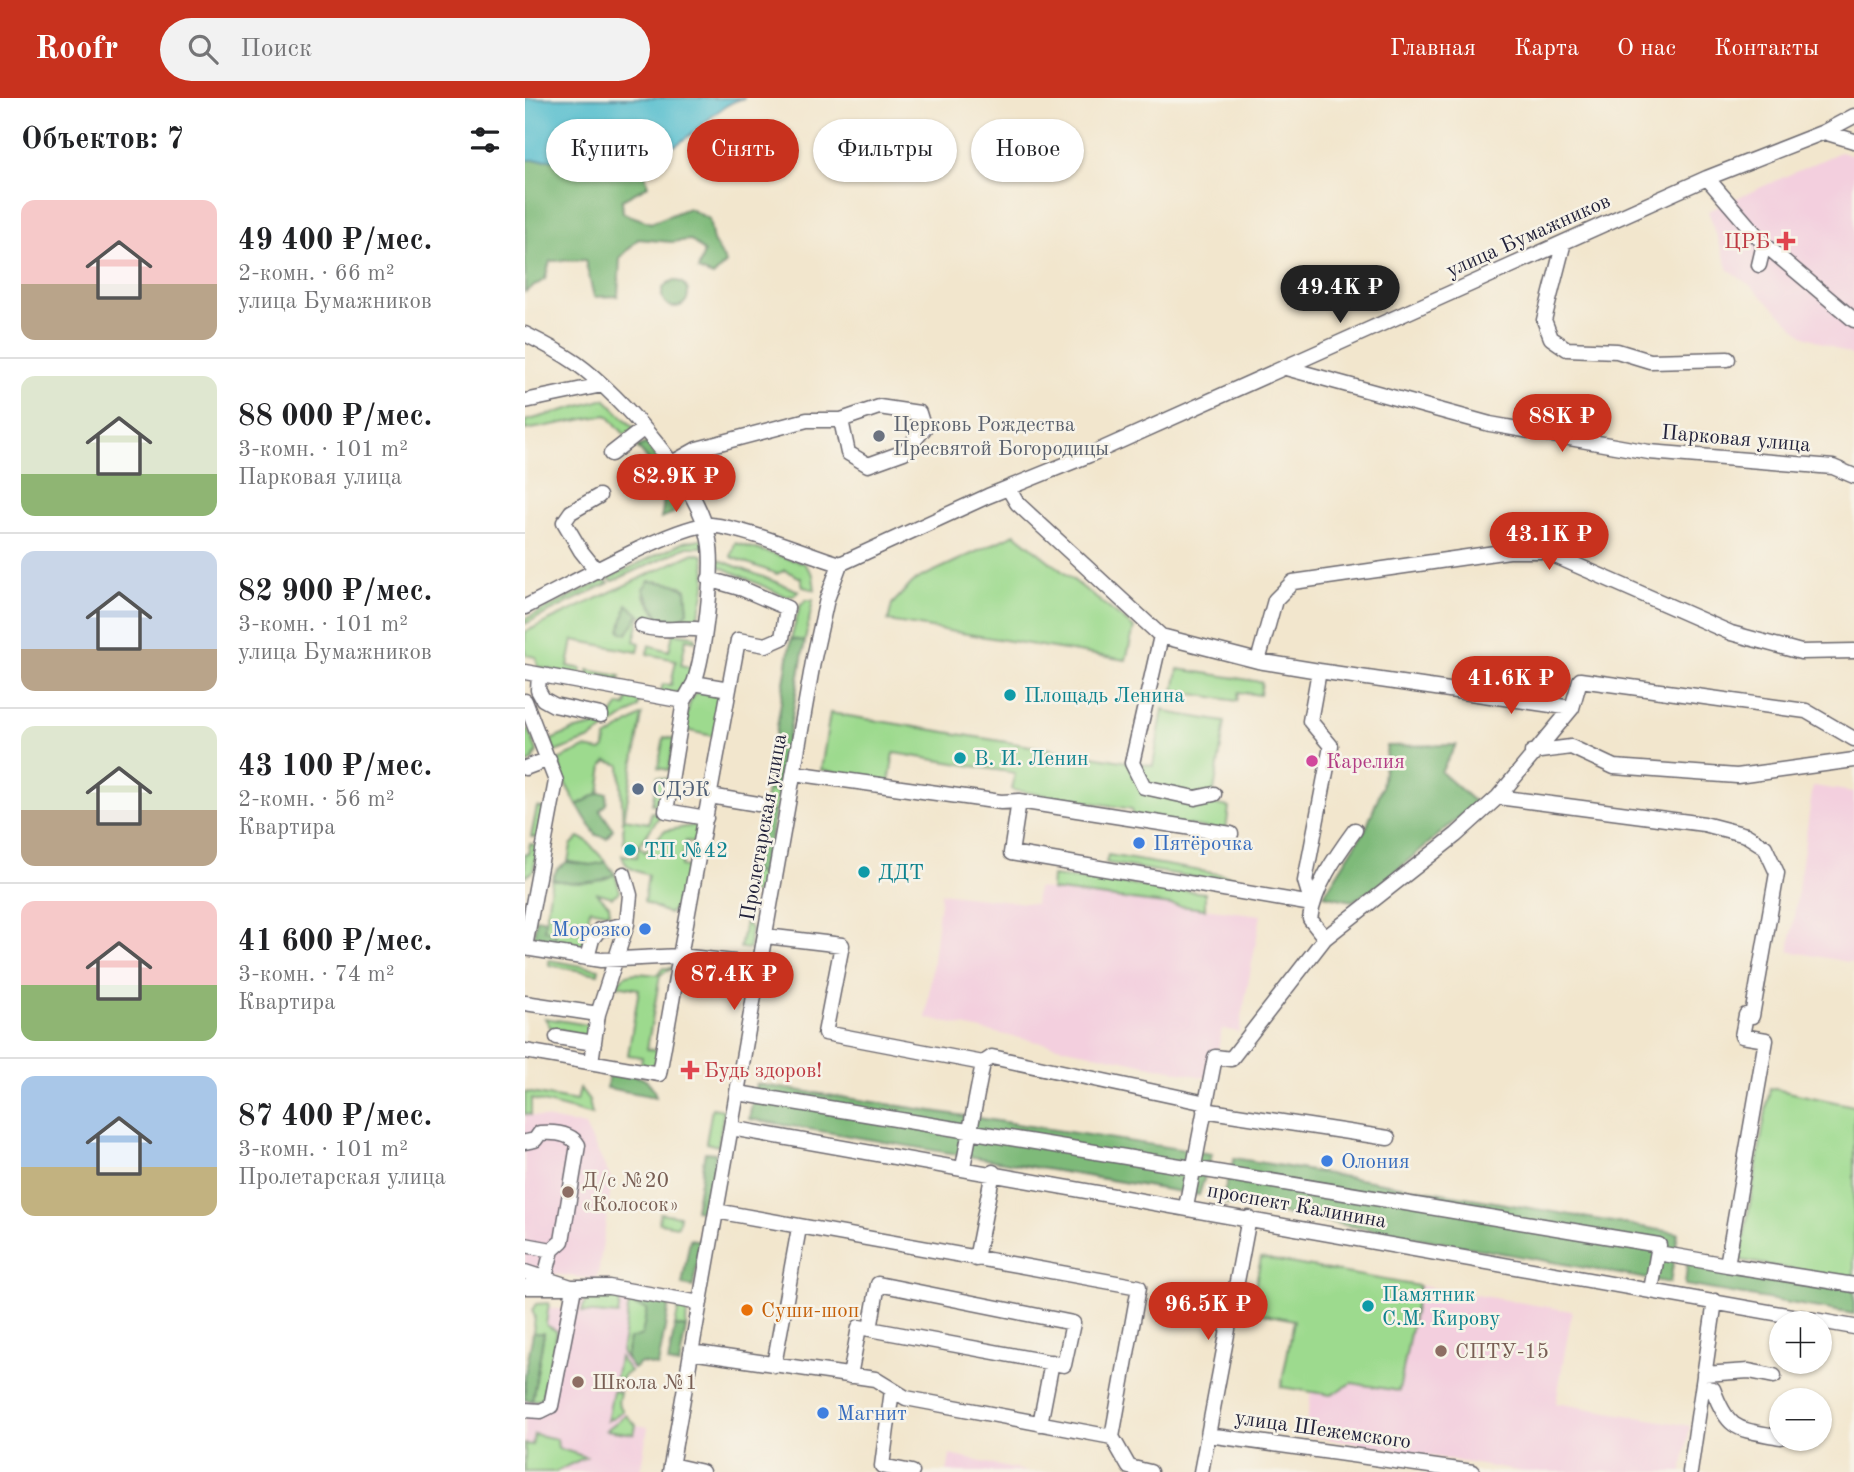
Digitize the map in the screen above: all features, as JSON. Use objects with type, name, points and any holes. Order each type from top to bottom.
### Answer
[{"type":"street","name":"улица Бумажников","points":[[840,564],[1007,488],[1286,368],[1707,178],[1824,132],[1854,116]]},
{"type":"street","points":[[1824,132],[1854,141]]},
{"type":"street","points":[[1707,178],[1764,244],[1850,318]]},
{"type":"street","points":[[1564,242],[1544,320],[1551,338],[1559,344],[1567,349],[1617,351],[1650,361],[1728,359]]},
{"type":"street","points":[[1759,265],[1764,244]]},
{"type":"street","points":[[1826,316],[1850,318]]},
{"type":"street","points":[[525,334],[575,362],[602,385],[671,463],[690,493],[705,525],[710,546],[703,630],[694,683],[684,701],[666,811],[706,818]]},
{"type":"street","name":"Парковая улица","points":[[1286,368],[1490,424],[1649,452],[1833,467],[1854,476]]},
{"type":"street","points":[[525,401],[602,385]]},
{"type":"street","points":[[671,463],[697,449],[746,435],[807,420],[841,420],[879,407],[919,413],[924,429],[904,452],[868,465],[848,453],[841,420]]},
{"type":"street","points":[[611,454],[643,429]]},
{"type":"street","points":[[1007,488],[1017,503],[1161,636],[1258,660],[1319,671],[1572,708]]},
{"type":"street","points":[[597,572],[580,551],[564,522],[571,512],[599,496]]},
{"type":"street","points":[[525,607],[682,530],[705,525],[840,564]]},
{"type":"street","points":[[1258,660],[1275,600],[1287,580],[1509,551],[1544,551],[1731,632],[1801,652],[1854,651]]},
{"type":"street","name":"Пролетарская улица","points":[[671,1468],[821,622],[840,564]]},
{"type":"street","points":[[525,1051],[659,1074],[738,640],[767,645],[782,638],[787,608],[743,589],[709,579]]},
{"type":"street","points":[[642,626],[661,631],[680,627],[703,630]]},
{"type":"street","points":[[1161,636],[1132,762],[1144,787],[1195,799],[1214,794]]},
{"type":"street","points":[[1312,904],[1305,881],[1331,746],[1310,721],[1319,671]]},
{"type":"street","points":[[601,715],[547,702],[538,690],[532,673],[684,701]]},
{"type":"street","points":[[1186,1207],[1215,1057],[1231,1059],[1325,938],[1456,835],[1498,797],[1532,752],[1572,708],[1580,681],[1806,711],[1854,739]]},
{"type":"street","points":[[694,683],[729,689]]},
{"type":"street","points":[[525,701],[556,781],[529,908],[525,947],[587,958],[681,956],[761,965]]},
{"type":"street","points":[[1532,752],[1571,747],[1614,767],[1737,776],[1854,760]]},
{"type":"street","points":[[525,768],[549,759]]},
{"type":"street","points":[[794,773],[1001,802],[1019,801],[1231,834]]},
{"type":"street","points":[[710,796],[758,804]]},
{"type":"street","points":[[1498,797],[1704,824],[1746,835],[1765,847],[1777,873],[1752,1016],[1745,1015],[1742,1036],[1766,1040],[1727,1265]]},
{"type":"street","points":[[1019,801],[1011,853],[1312,904]]},
{"type":"street","points":[[1325,938],[1310,919],[1312,904],[1338,854],[1355,830]]},
{"type":"street","points":[[591,1062],[598,1014],[627,924],[630,895],[624,874]]},
{"type":"street","points":[[587,958],[592,939],[599,930],[627,924]]},
{"type":"street","points":[[766,936],[842,945],[825,1033],[983,1063],[992,1057],[1205,1107],[1388,1138]]},
{"type":"street","points":[[525,1003],[598,1014]]},
{"type":"street","points":[[557,1037],[594,1043]]},
{"type":"street","points":[[963,1167],[983,1063]]},
{"type":"street","points":[[738,1093],[1194,1166],[1659,1245],[1651,1290]]},
{"type":"street","name":"проспект Калинина","points":[[731,1128],[993,1172],[1854,1327]]},
{"type":"street","points":[[525,1142],[535,1140],[540,1133],[548,1133],[571,1137],[578,1145],[560,1247],[552,1250],[525,1245]]},
{"type":"street","points":[[976,1259],[993,1172]]},
{"type":"street","points":[[716,1210],[799,1228],[1139,1287],[1112,1437],[1129,1467],[1150,1472]]},
{"type":"street","points":[[1201,1472],[1248,1218]]},
{"type":"street","points":[[774,1365],[799,1228]]},
{"type":"street","points":[[545,1276],[552,1250]]},
{"type":"street","points":[[1658,1253],[1854,1285]]},
{"type":"street","points":[[525,1272],[574,1287]]},
{"type":"street","points":[[850,1376],[859,1327],[1064,1365],[1073,1323],[878,1284],[870,1329]]},
{"type":"street","points":[[525,1287],[609,1287],[700,1303]]},
{"type":"street","points":[[525,1410],[541,1411],[551,1406],[574,1287]]},
{"type":"street","points":[[1690,1472],[1715,1301]]},
{"type":"street","points":[[691,1352],[875,1379],[905,1398],[1112,1437]]},
{"type":"street","points":[[1040,1424],[1052,1362]]},
{"type":"street","points":[[1703,1381],[1749,1371],[1774,1376]]},
{"type":"street","points":[[1703,1381],[1713,1389],[1723,1415],[1739,1429],[1769,1435]]},
{"type":"street","points":[[892,1390],[882,1466],[912,1472]]},
{"type":"street","name":"улица Шежемского","points":[[1208,1435],[1473,1472]]},
{"type":"street","points":[[671,1468],[702,1472]]},
{"type":"shaded area","name":"ЦРБ","points":[[1840,152],[1854,156],[1854,356],[1803,335],[1752,287],[1729,270],[1708,211]]},
{"type":"shaded area","points":[[1813,786],[1854,792],[1854,963],[1789,951]]},
{"type":"shaded area","points":[[1037,888],[1261,915],[1239,1032],[1222,1029],[1212,1079],[926,1018],[941,893],[1035,904]]},
{"type":"shaded area","name":"Д/с №20 «Колосок»","points":[[525,1114],[585,1126],[612,1181],[598,1275],[594,1279],[552,1274],[551,1282],[525,1279]]},
{"type":"shaded area","name":"СПТУ-15","points":[[1331,1271],[1572,1311],[1556,1403],[1690,1426],[1682,1472],[1523,1472],[1304,1435]]},
{"type":"shaded area","name":"Школа №1","points":[[619,1297],[669,1305],[658,1366],[641,1363],[622,1377],[618,1403],[632,1424],[648,1427],[640,1472],[525,1472],[525,1400],[532,1401],[549,1308],[574,1311],[576,1301],[616,1307]]},
{"type":"shaded area","points":[[950,1455],[1028,1472],[947,1472]]},
{"type":"green space","points":[[546,159],[546,182],[647,182],[648,186],[622,200],[623,213],[651,223],[688,208],[709,219],[713,241],[726,263],[713,276],[698,270],[704,252],[691,240],[671,242],[638,239],[620,258],[618,296],[594,297],[585,260],[550,261],[545,279],[525,292],[525,160]]},
{"type":"green space","points":[[675,281],[684,285],[688,294],[684,303],[675,307],[666,303],[662,294],[666,285]]},
{"type":"green space","points":[[605,399],[634,428],[625,435],[607,415],[525,430],[525,421]]},
{"type":"green space","points":[[647,443],[681,492],[683,500],[676,512],[661,518],[664,496],[661,479],[637,447]]},
{"type":"green space","points":[[1015,534],[1134,628],[1126,660],[888,621],[892,604],[915,580]]},
{"type":"green space","points":[[702,539],[704,547],[687,547],[613,581],[608,578],[684,542]]},
{"type":"green space","points":[[735,543],[804,563],[813,575],[815,590],[803,587],[801,578],[785,570],[777,574],[731,557]]},
{"type":"green space","points":[[694,553],[703,555],[706,570],[703,597],[696,620],[683,619],[688,611],[686,590],[681,586],[656,581],[644,595],[662,622],[640,616],[634,641],[640,643],[638,652],[573,640],[568,666],[582,669],[580,676],[538,667],[536,657],[525,655],[525,632]]},
{"type":"green space","points":[[717,559],[799,591],[793,596],[785,596],[717,565]]},
{"type":"green space","points":[[604,580],[609,583],[525,624],[525,619]]},
{"type":"green space","points":[[649,581],[674,584],[686,590],[688,612],[675,625],[662,622],[643,589]]},
{"type":"green space","points":[[806,600],[813,600],[805,641],[791,639],[800,606]]},
{"type":"green space","points":[[627,604],[639,614],[627,634],[620,631]]},
{"type":"green space","points":[[673,633],[694,636],[697,641],[686,639],[681,665],[692,668],[684,688],[676,693],[661,691],[663,684],[671,685],[676,660],[647,654],[649,645],[669,651]]},
{"type":"green space","points":[[791,639],[805,641],[779,792],[767,790]]},
{"type":"green space","points":[[1178,669],[1262,682],[1260,695],[1239,692],[1237,701],[1174,691]]},
{"type":"green space","points":[[588,670],[620,676],[619,681],[589,678]]},
{"type":"green space","points":[[699,691],[725,697],[717,737],[685,730],[690,703]]},
{"type":"green space","points":[[628,695],[640,697],[638,708],[590,739],[555,752],[551,740],[572,731],[606,723],[619,705],[626,706]]},
{"type":"green space","points":[[1163,709],[1171,713],[1225,722],[1212,804],[1229,807],[1226,831],[1132,816],[1132,809],[1012,790],[1015,773],[894,753],[889,782],[821,770],[830,713],[1153,766]]},
{"type":"green space","points":[[642,715],[624,819],[649,823],[651,812],[661,814],[639,846],[645,852],[664,831],[697,825],[698,843],[686,841],[681,866],[692,868],[684,909],[675,908],[669,914],[644,902],[648,875],[632,869],[623,860],[622,855],[637,857],[638,846],[624,844],[620,765],[607,761],[603,765],[599,793],[577,805],[564,781],[558,760],[585,748],[601,751],[605,748],[606,738]]},
{"type":"green space","points":[[525,729],[529,730],[537,751],[532,761],[525,764]]},
{"type":"green space","points":[[664,737],[674,739],[669,770],[658,768]]},
{"type":"green space","points":[[1456,745],[1441,772],[1476,803],[1377,887],[1352,901],[1324,895],[1367,826],[1382,787],[1387,746]]},
{"type":"green space","points":[[657,777],[668,779],[663,806],[652,804]]},
{"type":"green space","points":[[767,790],[779,792],[775,812],[764,810]]},
{"type":"green space","points":[[599,793],[607,793],[606,804],[600,810],[613,829],[607,838],[596,835],[577,805]]},
{"type":"green space","points":[[537,807],[546,809],[540,838],[531,837]]},
{"type":"green space","points":[[764,810],[775,812],[764,874],[752,872]]},
{"type":"green space","points":[[579,837],[587,841],[606,862],[591,865],[568,862],[571,845]]},
{"type":"green space","points":[[530,844],[539,846],[533,871],[525,877],[525,854],[528,854]]},
{"type":"green space","points":[[1108,855],[1236,877],[1236,884],[1106,863]]},
{"type":"green space","points":[[567,862],[591,865],[606,862],[615,874],[601,880],[585,882],[552,879],[557,869]]},
{"type":"green space","points":[[752,872],[764,874],[760,888],[748,895]]},
{"type":"green space","points":[[615,874],[620,891],[612,897],[596,892],[609,905],[610,913],[590,909],[583,949],[554,943],[556,932],[544,930],[552,879],[585,883]]},
{"type":"green space","points":[[1052,876],[1205,893],[1205,909],[1051,890]]},
{"type":"green space","points":[[536,918],[546,920],[544,930],[556,932],[554,943],[534,936]]},
{"type":"green space","points":[[745,922],[751,928],[749,949],[740,948]]},
{"type":"green space","points":[[549,960],[599,969],[598,974],[549,965]]},
{"type":"green space","points":[[663,968],[673,968],[660,975],[647,1049],[658,1051],[654,1066],[640,1070],[642,1057],[628,1055],[639,989],[617,985],[629,974],[657,975]]},
{"type":"green space","points":[[545,1018],[591,1026],[589,1037],[550,1027]]},
{"type":"green space","points":[[609,1072],[644,1079],[656,1097],[607,1088]]},
{"type":"green space","points":[[756,1084],[1212,1154],[1199,1195],[749,1119]]},
{"type":"green space","points":[[580,1088],[589,1100],[592,1115],[531,1099],[531,1115],[525,1114],[525,1092],[577,1101]]},
{"type":"green space","points":[[1770,1088],[1854,1106],[1854,1281],[1740,1260]]},
{"type":"green space","points":[[712,1108],[724,1110],[718,1146],[706,1143]]},
{"type":"green space","points":[[705,1152],[716,1153],[706,1212],[695,1210]]},
{"type":"green space","points":[[1234,1158],[1678,1233],[1670,1283],[1221,1203]]},
{"type":"green space","points":[[660,1213],[680,1216],[678,1226],[659,1223]]},
{"type":"green space","points":[[690,1239],[701,1241],[693,1287],[682,1285]]},
{"type":"green space","points":[[1261,1258],[1419,1286],[1399,1391],[1352,1383],[1331,1395],[1281,1387],[1294,1320],[1250,1311]]},
{"type":"green space","points":[[1688,1258],[1854,1287],[1854,1314],[1685,1285]]},
{"type":"green space","points":[[592,1293],[621,1297],[618,1315],[582,1312],[586,1297]]},
{"type":"green space","points":[[630,1299],[669,1305],[658,1366],[641,1363],[633,1369],[626,1359],[629,1339],[642,1335],[647,1309],[629,1304]]},
{"type":"green space","points":[[549,1303],[546,1325],[557,1331],[542,1399],[532,1401],[544,1334],[533,1333],[535,1317],[532,1310],[536,1304]]},
{"type":"green space","points":[[629,1304],[647,1308],[642,1336],[629,1339],[626,1359],[621,1352]]},
{"type":"green space","points":[[679,1306],[687,1306],[686,1328],[675,1326]]},
{"type":"green space","points":[[675,1326],[686,1328],[679,1365],[668,1363]]},
{"type":"green space","points":[[533,1333],[544,1333],[532,1401],[525,1400],[525,1375]]},
{"type":"green space","points":[[619,1357],[630,1371],[622,1377],[620,1388],[614,1387]]},
{"type":"green space","points":[[613,1391],[620,1392],[618,1403],[623,1411],[607,1421]]},
{"type":"green space","points":[[626,1415],[636,1425],[634,1434],[606,1430]]},
{"type":"green space","points":[[534,1434],[557,1439],[558,1448],[586,1457],[555,1472],[525,1472],[525,1444],[532,1445]]},
{"type":"water","points":[[525,98],[745,98],[726,106],[708,119],[687,119],[687,137],[673,146],[673,119],[546,119],[546,160],[525,160]]},
{"type":"place","name":"ЦРБ","points":[[1786,241]]},
{"type":"place","name":"Церковь Рождества Пресвятой Богородицы","points":[[879,436]]},
{"type":"place","name":"Площадь Ленина","points":[[1010,695]]},
{"type":"place","name":"В. И. Ленин","points":[[960,758]]},
{"type":"place","name":"Карелия","points":[[1312,761]]},
{"type":"place","name":"СДЭК","points":[[638,789]]},
{"type":"place","name":"Пятёрочка","points":[[1139,843]]},
{"type":"place","name":"ТП №42","points":[[630,850]]},
{"type":"place","name":"ДДТ","points":[[864,872]]},
{"type":"place","name":"Морозко","points":[[645,929]]},
{"type":"place","name":"Будь здоров!","points":[[690,1070]]},
{"type":"place","name":"Олония","points":[[1327,1161]]},
{"type":"place","name":"Д/с №20 «Колосок»","points":[[568,1192]]},
{"type":"place","name":"Памятник С.М. Кирову","points":[[1368,1306]]},
{"type":"place","name":"Суши-шоп","points":[[747,1310]]},
{"type":"place","name":"СПТУ-15","points":[[1441,1351]]},
{"type":"place","name":"Школа №1","points":[[578,1382]]},
{"type":"place","name":"Магнит","points":[[823,1413]]}]
